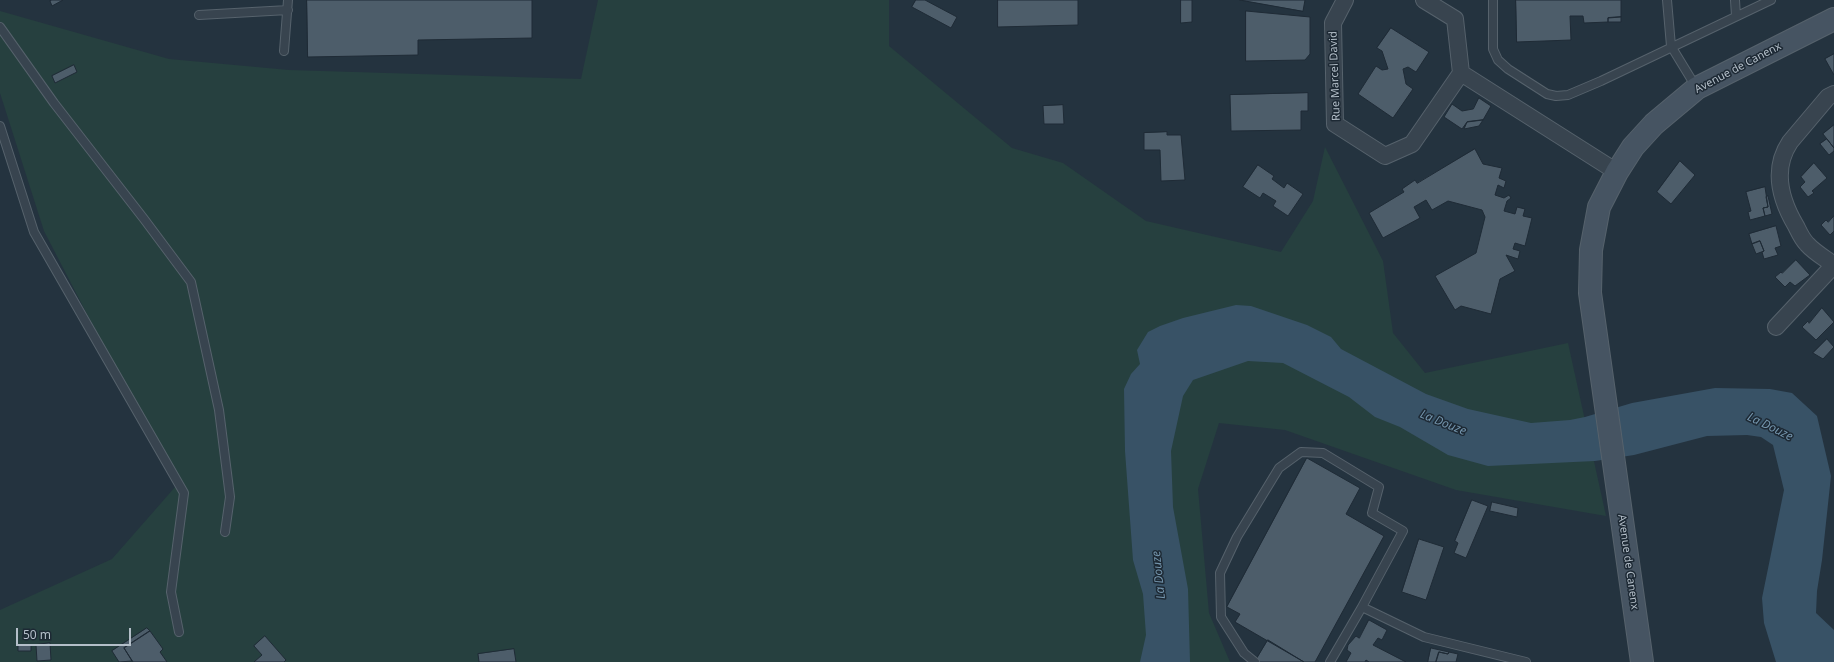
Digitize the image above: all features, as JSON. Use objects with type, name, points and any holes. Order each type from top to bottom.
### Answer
[{"type":"main road","name":"Avenue de Canenx","points":[[1642,662],[1590,293],[1591,250],[1599,207],[1617,172],[1633,147],[1654,124],[1697,88],[1834,19]]},
{"type":"street","name":"Rue Marcel David","points":[[1345,0],[1333,23],[1335,124],[1385,156],[1412,144],[1461,73]]},
{"type":"street","points":[[1424,0],[1455,19],[1461,73],[1617,172]]},
{"type":"street","points":[[1776,327],[1834,265],[1807,245],[1788,213],[1783,201],[1780,171],[1785,149],[1828,97],[1834,94]]},
{"type":"lane","points":[[284,51],[288,0]]},
{"type":"lane","points":[[1493,0],[1493,49],[1498,60],[1508,69],[1547,94],[1568,95],[1601,81],[1671,46],[1771,0]]},
{"type":"lane","points":[[1667,0],[1671,46],[1697,88]]},
{"type":"lane","points":[[1735,0],[1736,16]]},
{"type":"lane","points":[[199,15],[288,10]]},
{"type":"lane","points":[[0,27],[54,103],[191,282],[219,410],[230,496],[225,532]]},
{"type":"lane","points":[[0,126],[34,232],[184,493],[171,592],[179,632]]},
{"type":"lane","points":[[1255,662],[1244,653],[1221,617],[1220,573],[1237,537],[1279,468],[1301,452],[1323,453],[1379,487],[1372,513],[1403,531],[1330,662]]},
{"type":"lane","points":[[1362,607],[1424,637],[1526,662]]},
{"type":"green space","points":[[598,0],[889,0],[889,46],[1012,148],[1063,163],[1146,221],[1281,252],[1313,201],[1325,147],[1383,261],[1393,333],[1425,373],[1568,343],[1606,516],[1456,490],[1285,430],[1219,423],[1198,489],[1209,613],[1230,662],[0,662],[0,610],[112,559],[176,486],[44,231],[0,93],[0,11],[169,59],[289,70],[581,79]]},
{"type":"water","name":"La Douze","points":[[1236,305],[1251,306],[1307,325],[1331,337],[1341,349],[1426,394],[1468,409],[1531,423],[1570,420],[1632,403],[1715,388],[1770,389],[1792,393],[1817,416],[1831,476],[1822,560],[1817,591],[1816,613],[1834,630],[1834,662],[1776,662],[1764,623],[1762,598],[1784,490],[1773,445],[1761,437],[1747,435],[1707,436],[1634,455],[1595,461],[1488,466],[1448,455],[1400,427],[1375,417],[1349,397],[1283,363],[1248,361],[1193,380],[1183,396],[1171,451],[1173,507],[1188,589],[1190,662],[1140,662],[1146,635],[1143,594],[1133,560],[1125,451],[1124,389],[1131,374],[1140,364],[1137,350],[1148,332],[1183,318]]},
{"type":"building","points":[[63,0],[52,6],[50,1]]},
{"type":"building","points":[[307,0],[532,0],[532,38],[418,40],[418,55],[308,57]]},
{"type":"building","points":[[916,0],[925,0],[957,17],[951,28],[912,7]]},
{"type":"building","points":[[998,0],[1078,0],[1078,25],[998,27]]},
{"type":"building","points":[[1181,0],[1192,0],[1192,22],[1181,23]]},
{"type":"building","points":[[1240,0],[1305,0],[1303,11]]},
{"type":"building","points":[[1516,0],[1621,0],[1621,17],[1608,18],[1608,22],[1584,23],[1583,16],[1570,16],[1571,40],[1517,42]]},
{"type":"building","points":[[1246,11],[1310,17],[1310,54],[1305,60],[1246,61]]},
{"type":"building","points":[[1621,17],[1621,22],[1608,22],[1608,18]]},
{"type":"building","points":[[1391,28],[1429,52],[1416,72],[1408,67],[1403,69],[1406,84],[1413,89],[1393,118],[1358,94],[1376,66],[1382,70],[1388,69],[1382,51],[1377,48]]},
{"type":"building","points":[[1834,54],[1834,75],[1825,59]]},
{"type":"building","points":[[74,65],[77,72],[55,83],[52,76]]},
{"type":"building","points":[[1308,93],[1308,111],[1301,111],[1301,130],[1231,131],[1230,95]]},
{"type":"building","points":[[1479,98],[1491,106],[1483,120],[1467,122],[1462,129],[1444,117],[1452,104],[1462,111],[1473,109]]},
{"type":"building","points":[[1063,105],[1064,124],[1044,124],[1043,106]]},
{"type":"building","points":[[1483,120],[1479,126],[1464,129],[1467,122]]},
{"type":"building","points":[[1834,125],[1834,148],[1823,134]]},
{"type":"building","points":[[1167,132],[1167,135],[1181,135],[1185,180],[1161,181],[1160,150],[1144,150],[1144,133]]},
{"type":"building","points":[[1827,139],[1834,148],[1834,151],[1829,155],[1820,144]]},
{"type":"building","points":[[1475,149],[1483,164],[1502,168],[1499,178],[1506,181],[1504,188],[1498,185],[1495,195],[1504,198],[1509,195],[1511,198],[1507,201],[1504,211],[1515,214],[1517,207],[1525,209],[1523,216],[1532,218],[1525,246],[1515,243],[1513,249],[1520,251],[1518,259],[1506,255],[1515,271],[1500,279],[1491,314],[1461,306],[1455,310],[1435,276],[1476,253],[1485,217],[1482,210],[1448,201],[1432,210],[1426,200],[1414,207],[1420,218],[1383,238],[1369,213],[1404,192],[1402,189],[1415,180],[1417,183]]},
{"type":"building","points":[[1680,161],[1695,175],[1671,204],[1657,192]]},
{"type":"building","points":[[1814,163],[1827,178],[1812,191],[1814,193],[1808,197],[1800,187],[1805,182],[1801,177]]},
{"type":"building","points":[[1258,165],[1274,176],[1272,179],[1284,188],[1287,183],[1303,194],[1288,216],[1273,206],[1276,201],[1263,193],[1260,198],[1243,187]]},
{"type":"building","points":[[1765,187],[1768,207],[1763,208],[1765,216],[1750,220],[1748,212],[1751,211],[1746,192]]},
{"type":"building","points":[[1768,196],[1772,214],[1765,216],[1763,208],[1768,207],[1766,197]]},
{"type":"building","points":[[1834,216],[1834,231],[1830,235],[1821,225],[1826,220],[1828,222]]},
{"type":"building","points":[[1776,226],[1781,246],[1775,248],[1778,255],[1764,259],[1762,252],[1764,251],[1760,241],[1752,244],[1749,234]]},
{"type":"building","points":[[1760,241],[1764,251],[1756,254],[1752,244]]},
{"type":"building","points":[[1796,260],[1810,275],[1795,286],[1790,282],[1785,287],[1775,277],[1781,272],[1782,273]]},
{"type":"building","points":[[1822,308],[1834,322],[1816,340],[1802,327],[1808,321],[1809,323]]},
{"type":"building","points":[[1827,339],[1834,347],[1823,359],[1813,353]]},
{"type":"building","points":[[1307,458],[1360,488],[1346,514],[1384,536],[1315,662],[1304,662],[1235,622],[1240,614],[1227,607]]},
{"type":"building","points":[[1472,500],[1488,506],[1466,558],[1454,553],[1458,543],[1455,541]]},
{"type":"building","points":[[1492,502],[1518,508],[1517,517],[1490,511]]},
{"type":"building","points":[[1419,539],[1444,547],[1426,600],[1402,592]]},
{"type":"building","points":[[1369,620],[1387,630],[1382,640],[1378,638],[1373,645],[1406,662],[1369,662],[1366,660],[1365,662],[1346,662],[1351,653],[1347,650],[1348,645],[1356,636],[1359,638]]},
{"type":"building","points":[[147,628],[150,631],[124,648],[132,661],[119,662],[112,651]]},
{"type":"building","points":[[150,631],[163,649],[160,652],[167,662],[133,662],[124,648]]},
{"type":"building","points":[[265,636],[286,660],[284,662],[254,662],[262,655],[254,646]]},
{"type":"building","points":[[1268,640],[1304,662],[1258,662],[1256,660]]},
{"type":"building","points":[[50,643],[51,660],[37,661],[36,645]]},
{"type":"building","points":[[31,645],[31,651],[18,651],[18,646]]},
{"type":"building","points":[[1431,648],[1449,652],[1448,654],[1439,652],[1436,662],[1428,662]]},
{"type":"building","points":[[514,649],[516,662],[479,662],[478,654]]},
{"type":"building","points":[[1439,652],[1458,654],[1456,662],[1436,662]]}]
